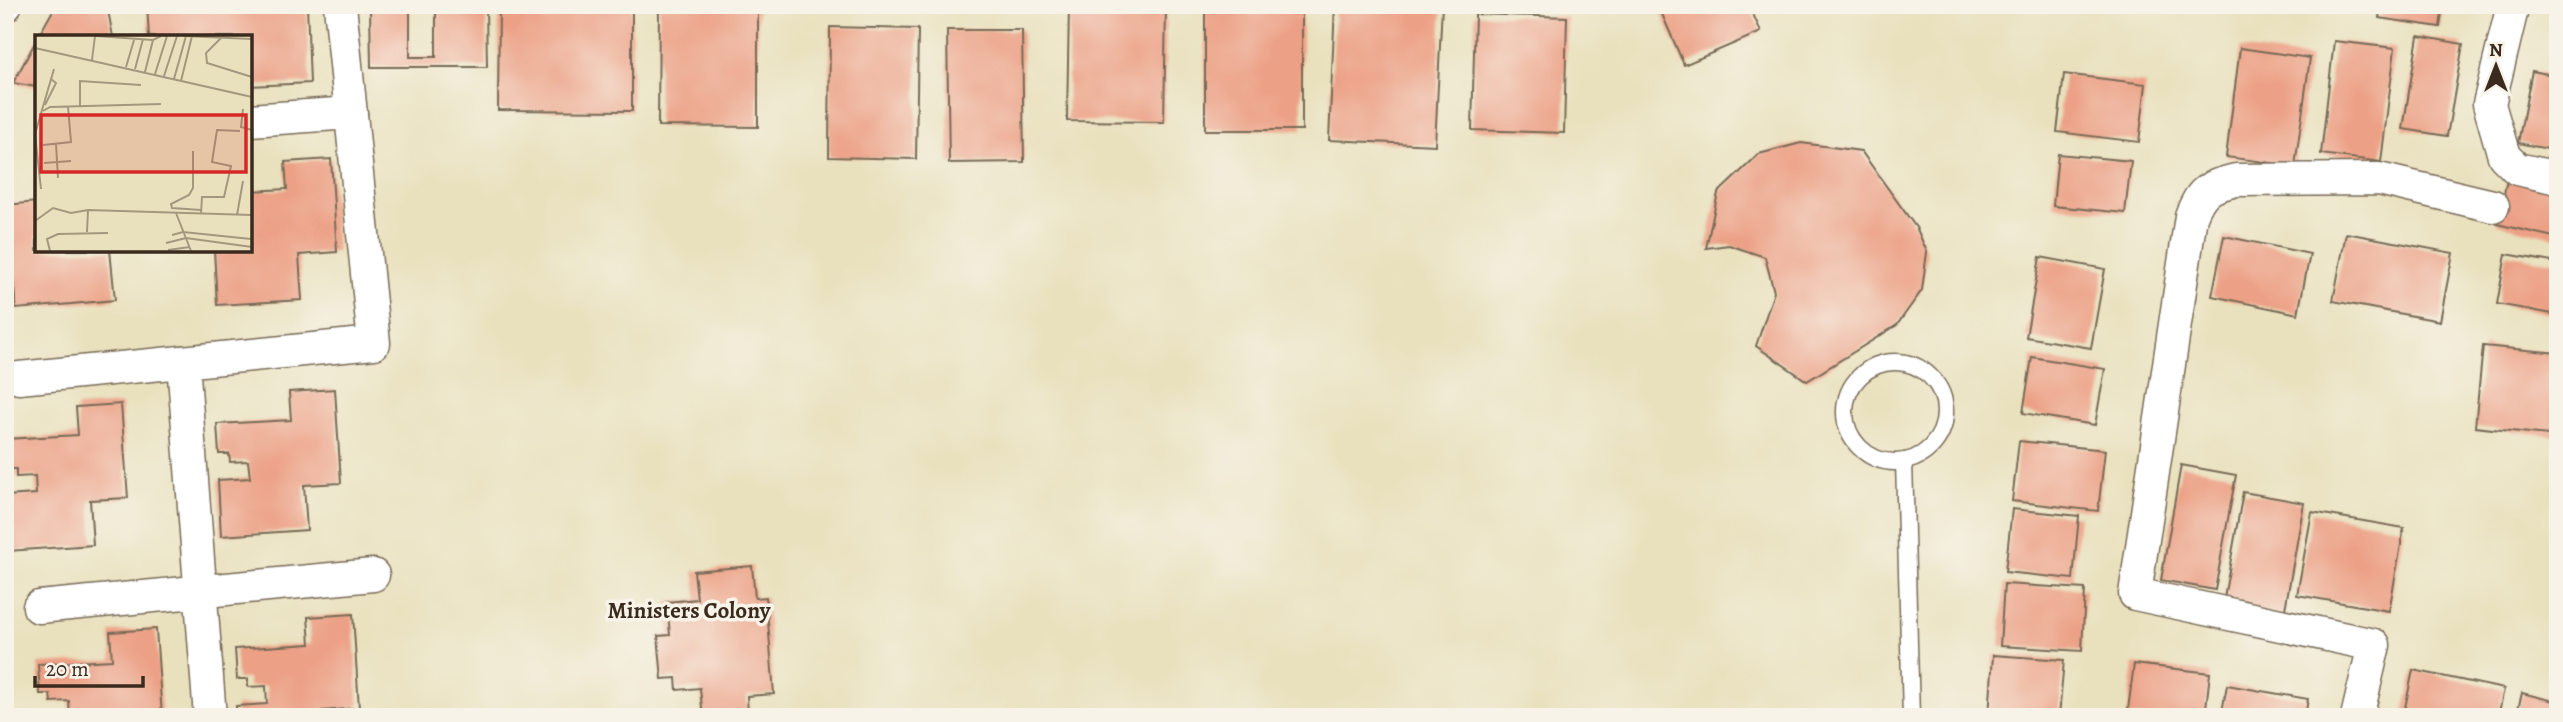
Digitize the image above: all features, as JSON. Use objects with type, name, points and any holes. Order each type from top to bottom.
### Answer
[{"type":"street","points":[[19,378],[374,343],[340,5]]},
{"type":"street","points":[[2513,5],[2489,104],[2504,156],[2518,169],[2558,178]]},
{"type":"street","points":[[252,120],[351,113]]},
{"type":"street","points":[[2357,717],[2374,645],[2135,594],[2191,216],[2200,195],[2216,185],[2236,180],[2379,179],[2493,206]]},
{"type":"street","points":[[183,362],[210,717]]},
{"type":"street","points":[[39,607],[373,575]]},
{"type":"lane","points":[[1895,362],[1919,369],[1937,385],[1944,400],[1945,416],[1941,432],[1933,445],[1919,456],[1904,461],[1888,462],[1872,456],[1859,446],[1849,433],[1845,416],[1853,385],[1864,373],[1879,365],[1895,362]]},
{"type":"lane","points":[[1904,461],[1911,717]]},
{"type":"building","points":[[56,5],[107,5],[113,35],[39,35]]},
{"type":"building","points":[[147,5],[307,5],[310,83],[252,86],[252,35],[149,35]]},
{"type":"building","points":[[370,5],[410,5],[410,57],[436,57],[436,5],[486,5],[487,67],[371,67]]},
{"type":"building","points":[[499,5],[632,5],[632,111],[498,110]]},
{"type":"building","points":[[659,5],[758,5],[758,127],[658,126]]},
{"type":"building","points":[[1069,5],[1166,6],[1164,122],[1067,121]]},
{"type":"building","points":[[1335,5],[1442,5],[1435,145],[1329,140]]},
{"type":"building","points":[[1658,5],[1749,5],[1761,32],[1684,65]]},
{"type":"building","points":[[2381,5],[2443,5],[2440,27],[2379,18]]},
{"type":"building","points":[[1205,8],[1302,8],[1302,130],[1205,130]]},
{"type":"building","points":[[1475,14],[1567,17],[1564,133],[1472,130]]},
{"type":"building","points":[[830,27],[918,29],[916,159],[829,157]]},
{"type":"building","points":[[947,30],[1022,30],[1024,162],[949,163]]},
{"type":"building","points":[[2418,36],[2463,44],[2447,136],[2403,129]]},
{"type":"building","points":[[2334,41],[2395,48],[2381,162],[2321,154]]},
{"type":"building","points":[[35,43],[35,87],[13,83]]},
{"type":"building","points":[[2240,48],[2310,58],[2295,166],[2226,157]]},
{"type":"building","points":[[2532,71],[2558,76],[2558,151],[2518,143]]},
{"type":"building","points":[[2064,74],[2146,84],[2139,142],[2057,132]]},
{"type":"building","points":[[1801,143],[1861,151],[1917,229],[1927,252],[1922,290],[1897,325],[1807,381],[1756,346],[1774,292],[1765,257],[1729,245],[1706,248],[1718,193],[1759,154]]},
{"type":"building","points":[[2058,154],[2131,161],[2125,213],[2053,206]]},
{"type":"building","points":[[331,159],[337,252],[299,255],[302,300],[217,305],[214,252],[252,252],[252,191],[287,189],[285,162]]},
{"type":"building","points":[[2508,176],[2558,187],[2558,238],[2497,224]]},
{"type":"building","points":[[35,202],[35,252],[110,252],[115,300],[16,309],[6,205]]},
{"type":"building","points":[[2346,233],[2453,253],[2440,321],[2333,301]]},
{"type":"building","points":[[2224,236],[2310,254],[2298,314],[2212,296]]},
{"type":"building","points":[[2506,254],[2558,263],[2558,315],[2497,304]]},
{"type":"building","points":[[2040,257],[2105,269],[2091,348],[2026,337]]},
{"type":"building","points":[[2483,346],[2558,353],[2558,436],[2475,427]]},
{"type":"building","points":[[2032,357],[2105,369],[2095,425],[2023,413]]},
{"type":"building","points":[[335,389],[341,483],[304,485],[307,530],[221,536],[218,480],[250,478],[248,461],[230,462],[229,454],[219,454],[217,424],[291,420],[289,392]]},
{"type":"building","points":[[121,404],[128,498],[90,500],[93,545],[8,551],[5,496],[36,494],[35,476],[16,477],[16,469],[5,469],[5,439],[78,435],[76,407]]},
{"type":"building","points":[[2019,441],[2105,450],[2098,511],[2012,501]]},
{"type":"building","points":[[2181,465],[2236,475],[2215,590],[2161,580]]},
{"type":"building","points":[[2243,492],[2304,503],[2284,615],[2223,604]]},
{"type":"building","points":[[2012,509],[2079,516],[2073,579],[2005,572]]},
{"type":"building","points":[[2312,512],[2404,528],[2389,611],[2297,595]]},
{"type":"building","points":[[752,566],[755,598],[766,597],[774,694],[747,696],[748,714],[703,717],[700,688],[677,690],[676,678],[662,679],[658,636],[670,635],[667,602],[697,599],[694,571]]},
{"type":"building","points":[[2004,584],[2085,589],[2082,651],[2000,646]]},
{"type":"building","points":[[353,614],[359,708],[322,711],[322,717],[236,717],[236,706],[267,704],[266,686],[248,687],[248,679],[237,679],[235,649],[310,644],[308,617]]},
{"type":"building","points":[[156,629],[162,717],[70,717],[69,701],[51,702],[50,694],[40,694],[38,664],[112,660],[110,632]]},
{"type":"building","points":[[1993,655],[2064,660],[2059,717],[1989,717]]},
{"type":"building","points":[[2134,664],[2210,673],[2205,717],[2127,717]]},
{"type":"building","points":[[2413,670],[2504,689],[2498,717],[2403,717]]},
{"type":"building","points":[[2227,685],[2308,699],[2305,717],[2221,717]]},
{"type":"building","points":[[2522,693],[2558,702],[2558,717],[2516,717]]},
{"type":"district","name":"Ministers Colony","points":[[689,610]]}]
